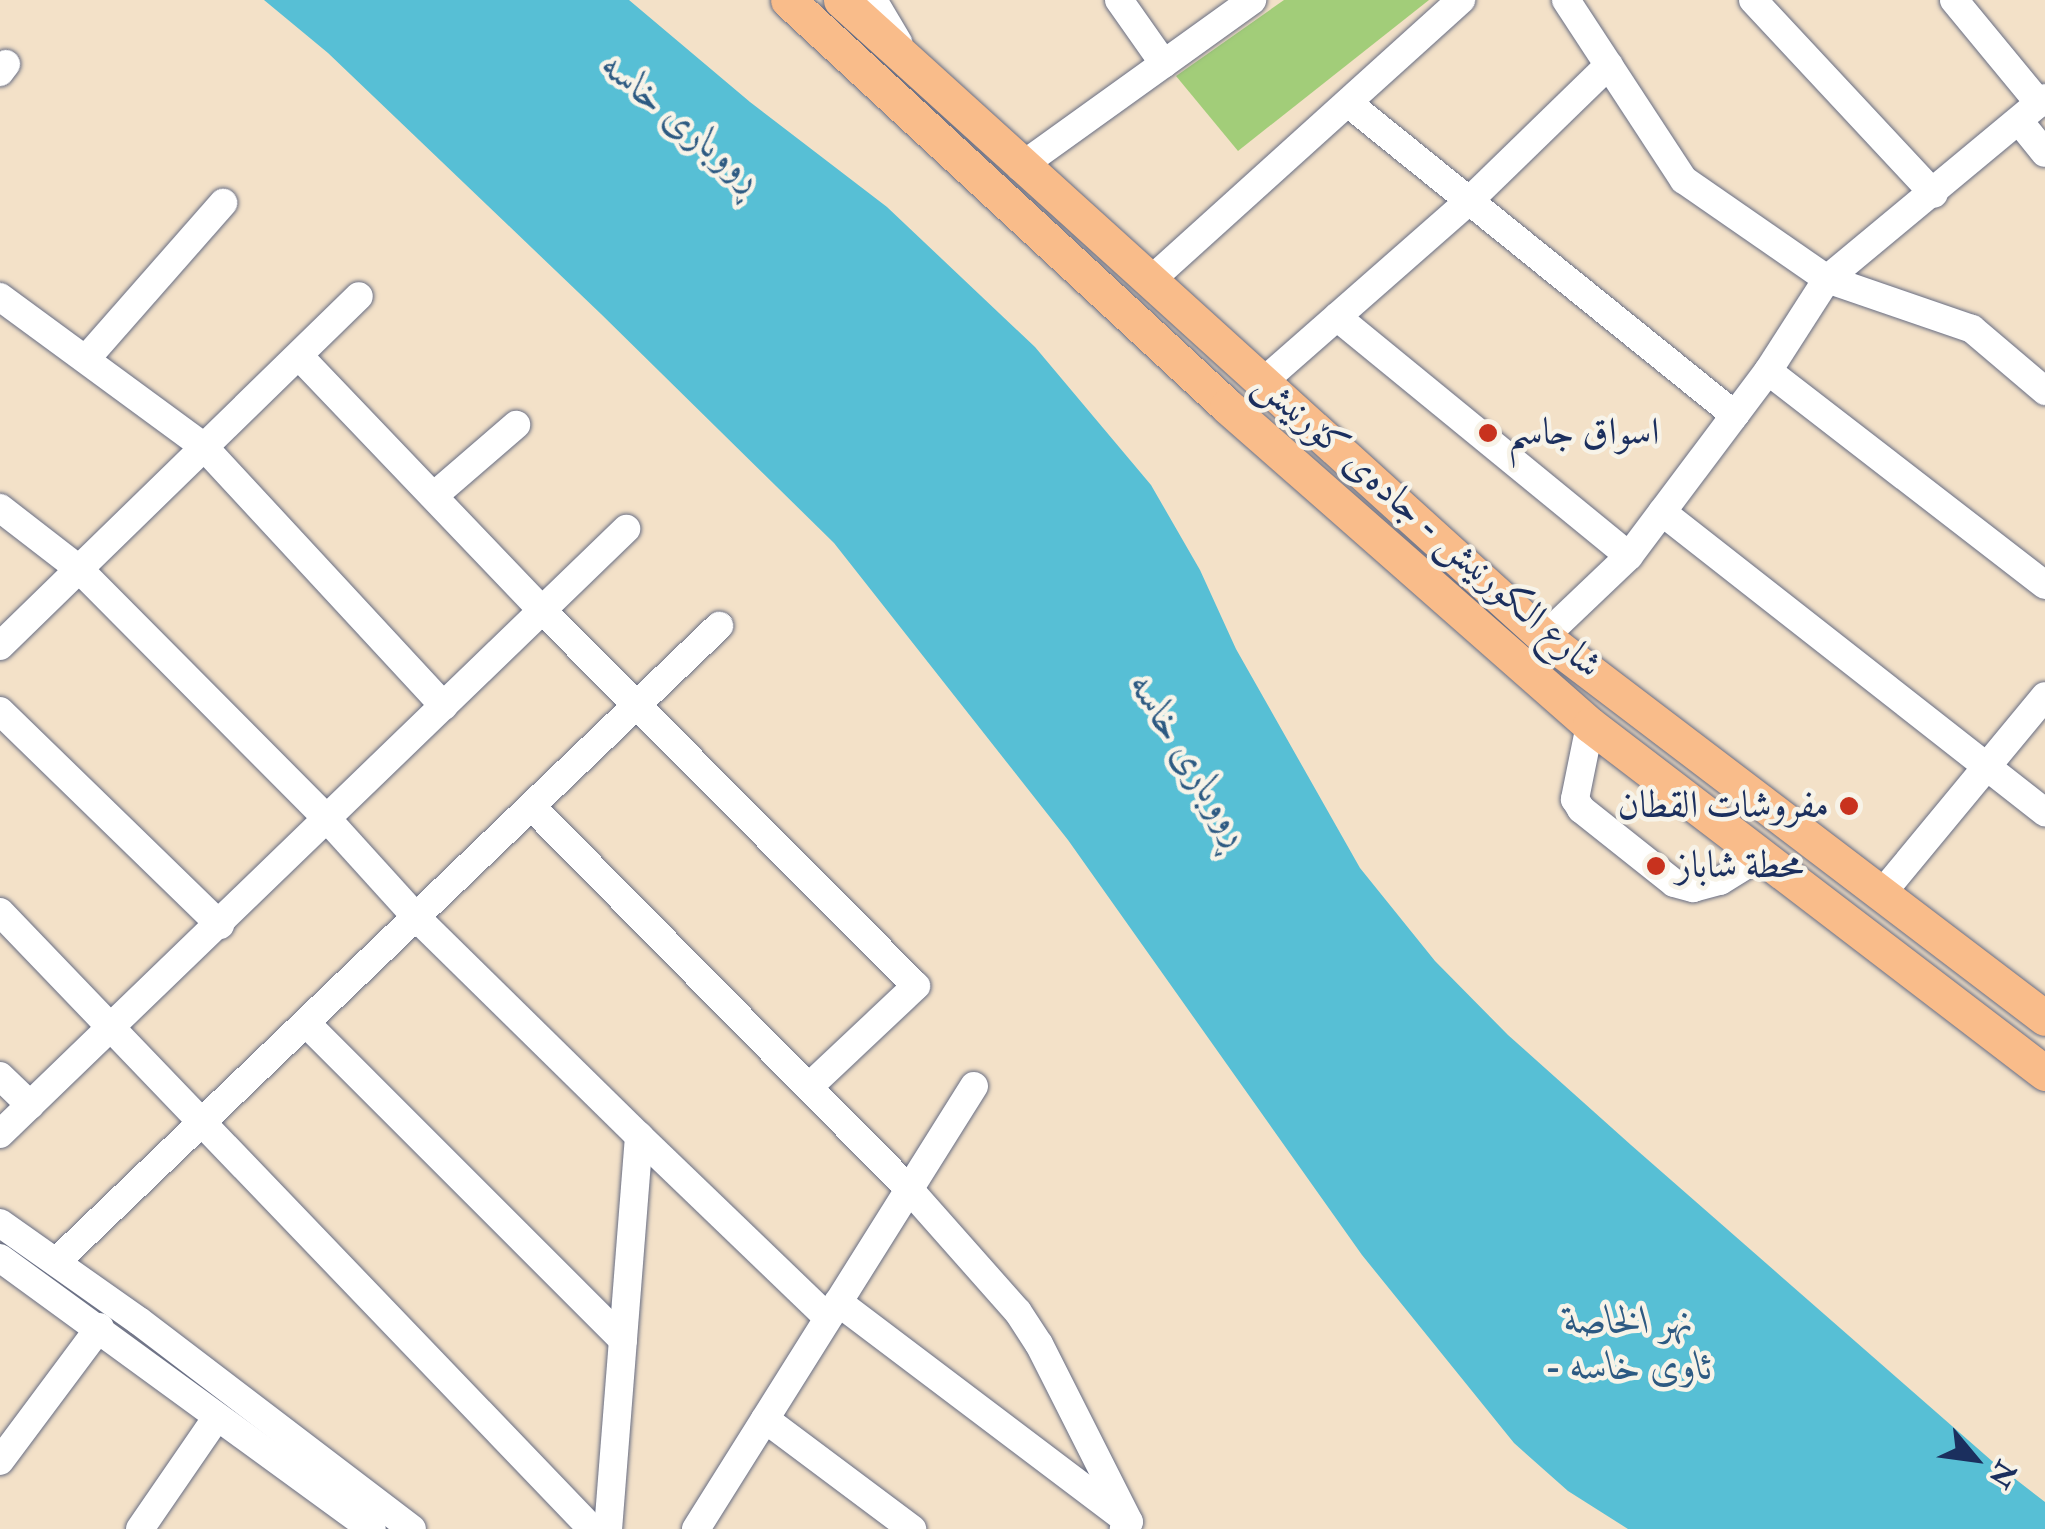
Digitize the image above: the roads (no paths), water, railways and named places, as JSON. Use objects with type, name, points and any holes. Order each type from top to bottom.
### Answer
[{"type":"main road","name":"شارع الكورنيش - جادەی کۆرنیش","points":[[788,0],[1227,406],[1590,725],[2045,1074]]},
{"type":"main road","name":"شارع الكورنيش - جادەی کۆرنیش","points":[[841,0],[1020,166],[1265,380],[1544,637],[2045,1018]]},
{"type":"main road","points":[[1661,780],[1688,745]]},
{"type":"main road","points":[[1724,830],[1753,793]]},
{"type":"street","points":[[873,0],[915,69]]},
{"type":"street","points":[[1118,0],[1164,64]]},
{"type":"street","points":[[1020,166],[1252,0]]},
{"type":"street","points":[[1151,280],[1461,0]]},
{"type":"street","points":[[1566,0],[1684,180],[1827,279],[1972,329],[2045,391]]},
{"type":"street","points":[[1753,0],[1934,194]]},
{"type":"street","points":[[1954,0],[2034,107],[2045,153]]},
{"type":"street","points":[[1265,380],[1469,201],[1610,65]]},
{"type":"street","points":[[1348,103],[1735,415]]},
{"type":"street","points":[[1544,637],[1629,556],[1768,371],[1827,279],[1934,194],[2034,107]]},
{"type":"street","points":[[86,359],[223,203]]},
{"type":"street","points":[[0,646],[359,296]]},
{"type":"street","points":[[0,297],[204,447],[444,706]]},
{"type":"street","points":[[1337,317],[1629,556]]},
{"type":"street","points":[[299,356],[436,494],[542,610],[640,704],[916,986],[808,1087]]},
{"type":"street","points":[[1768,371],[2045,585]]},
{"type":"street","points":[[436,494],[516,424]]},
{"type":"street","points":[[0,508],[79,569],[328,821],[417,918],[638,1136],[833,1310],[1130,1527]]},
{"type":"street","points":[[1662,512],[2045,812]]},
{"type":"street","points":[[0,1134],[626,529]]},
{"type":"street","points":[[56,1262],[719,626]]},
{"type":"street","points":[[1883,892],[2045,696]]},
{"type":"street","points":[[0,711],[220,925]]},
{"type":"street","points":[[1590,725],[1575,799],[1581,809],[1674,882],[1693,888],[1720,882],[1758,857]]},
{"type":"street","points":[[532,806],[909,1189],[1018,1312],[1039,1344],[1130,1527]]},
{"type":"street","points":[[0,912],[592,1529]]},
{"type":"street","points":[[307,1024],[623,1340]]},
{"type":"street","points":[[0,1076],[30,1105]]},
{"type":"street","points":[[696,1529],[974,1086]]},
{"type":"street","points":[[608,1529],[638,1136]]},
{"type":"street","points":[[0,1223],[56,1262],[168,1362],[217,1416],[334,1518],[372,1529]]},
{"type":"street","points":[[0,1258],[100,1328],[168,1362],[412,1529]]},
{"type":"street","points":[[0,1462],[100,1328]]},
{"type":"street","points":[[140,1529],[217,1416]]},
{"type":"street","points":[[765,1419],[912,1529]]},
{"type":"water","name":"نهر الخاصة - ئاوی خاسە","points":[[264,0],[629,0],[750,102],[887,207],[1035,347],[1151,485],[1200,570],[1236,649],[1360,868],[1435,961],[1508,1035],[1631,1145],[1992,1461],[2045,1502],[2045,1529],[1628,1529],[1568,1491],[1514,1443],[1362,1255],[1068,840],[834,543],[328,53]]},
{"type":"place","name":"اسواق جاسم","points":[[1488,433]]},
{"type":"place","name":"مفروشات القطان","points":[[1849,806]]},
{"type":"place","name":"محطة شاباز","points":[[1656,866]]},
{"type":"water label","name":"ڕووباری خاسە","points":[[682,122]]},
{"type":"water label","name":"ڕووباری خاسە","points":[[1190,760]]}]
